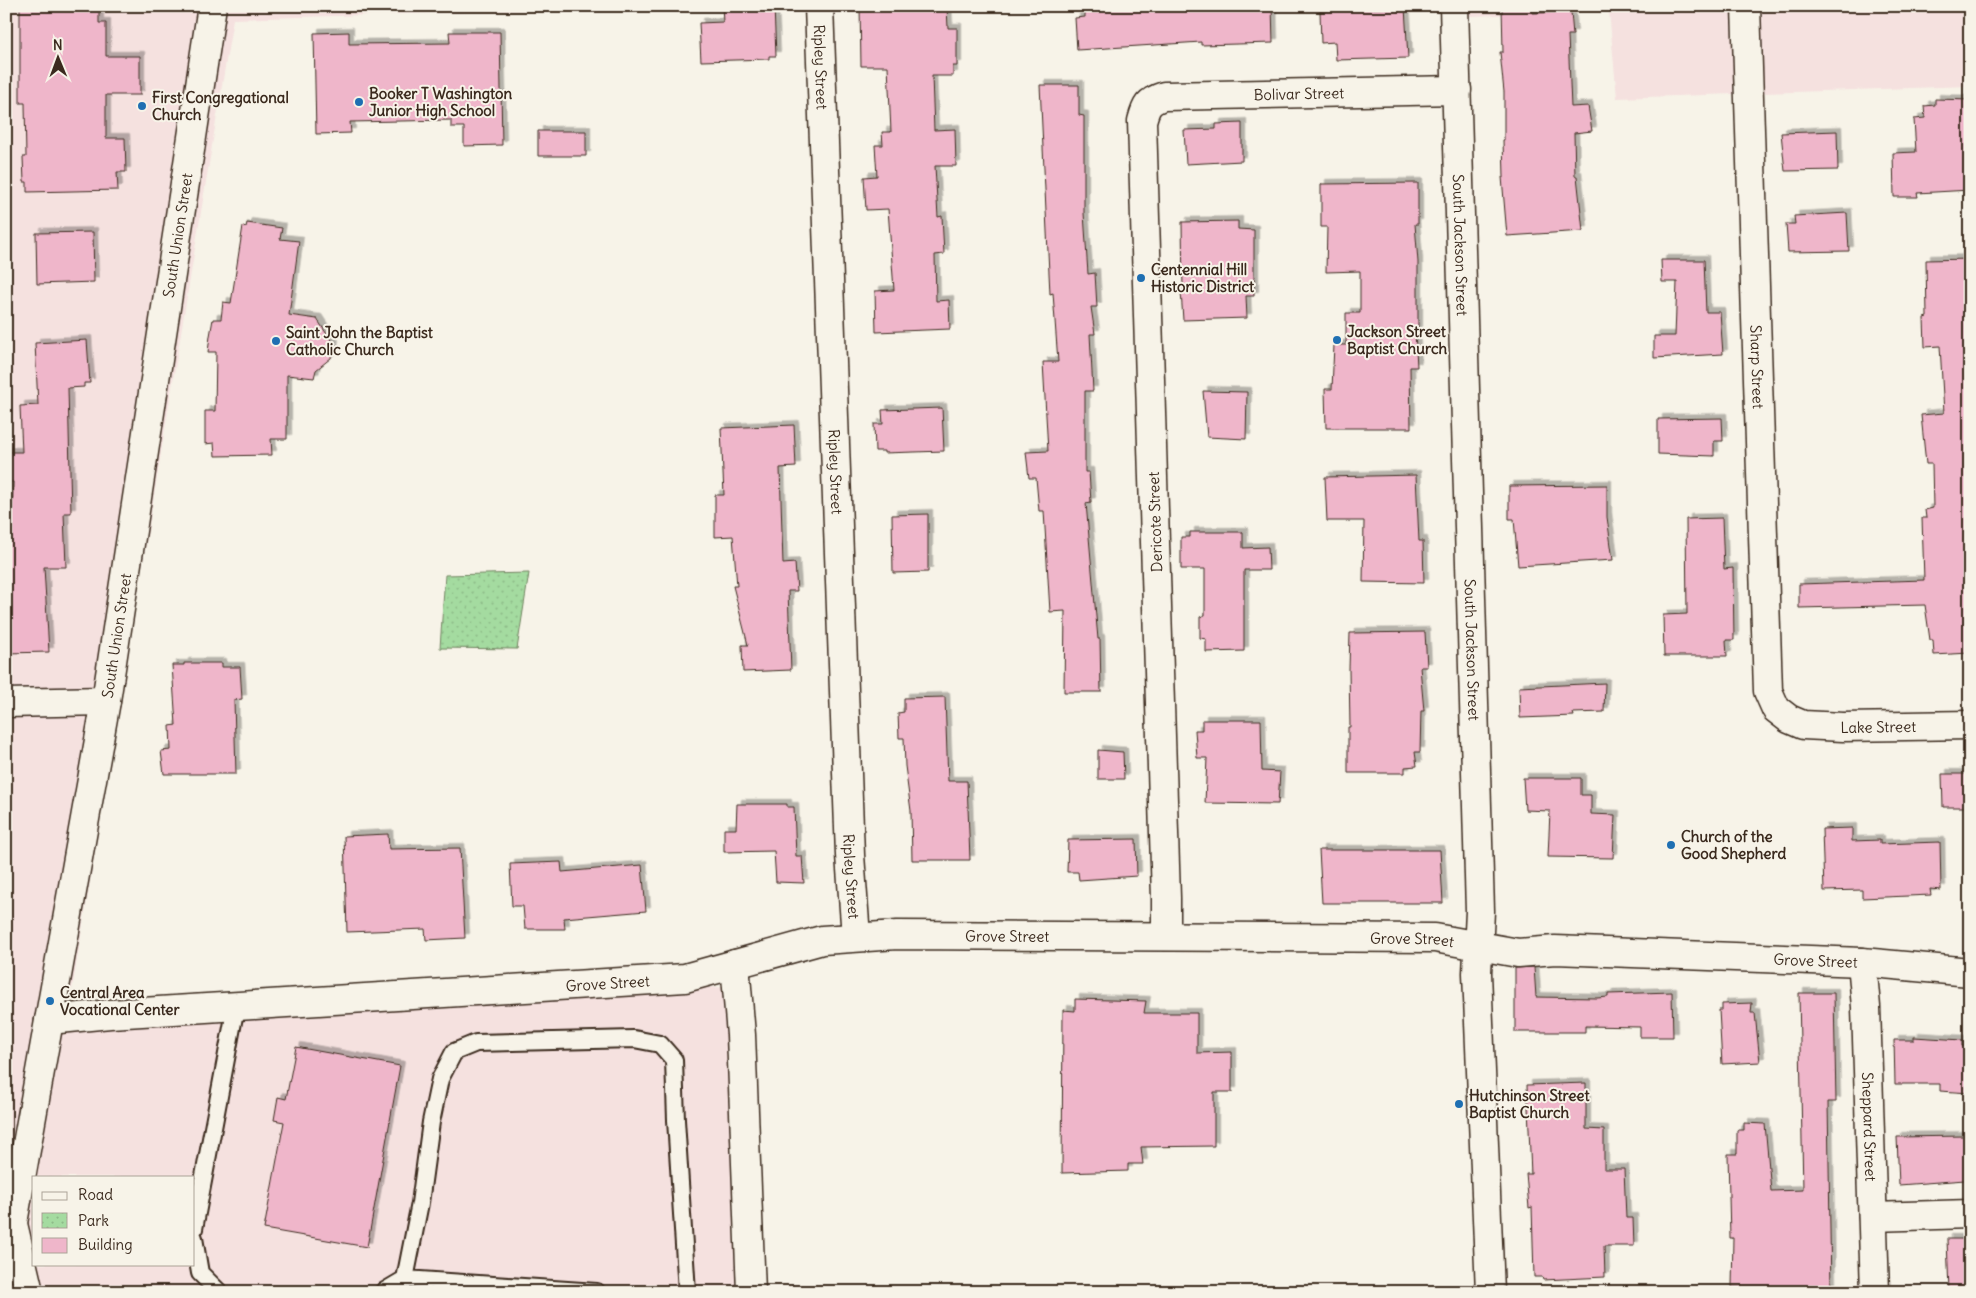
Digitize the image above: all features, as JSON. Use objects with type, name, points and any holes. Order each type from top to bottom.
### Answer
[{"type":"main road","name":"South Union Street","points":[[6,1262],[106,701],[212,6]]},
{"type":"main road","name":"Ripley Street","points":[[819,6],[850,855],[856,937]]},
{"type":"main road","name":"South Jackson Street","points":[[1454,6],[1480,911],[1477,973],[1490,1292]]},
{"type":"main road","name":"Sharp Street","points":[[1746,6],[1768,691],[1776,709],[1789,719]]},
{"type":"main road","name":"Bolivar Street","points":[[1145,108],[1154,99],[1164,96],[1457,90]]},
{"type":"main road","name":"Dericote Street","points":[[1145,108],[1142,121],[1166,936]]},
{"type":"main road","points":[[6,703],[106,701]]},
{"type":"main road","name":"Lake Street","points":[[1789,719],[1803,725],[1843,727],[1970,725]]},
{"type":"main road","name":"Grove Street","points":[[49,1020],[110,1014],[685,978],[822,940],[897,935],[1435,938],[1518,953],[1555,950],[1862,962],[1970,972]]},
{"type":"main road","name":"Sheppard Street","points":[[1862,962],[1866,1007],[1875,1292]]},
{"type":"main road","points":[[735,964],[741,1035],[751,1292]]},
{"type":"main road","points":[[1873,1217],[1970,1214]]},
{"type":"main road","points":[[13,1224],[29,1292]]},
{"type":"lane","points":[[195,1224],[236,1006]]},
{"type":"lane","points":[[405,1279],[420,1204],[431,1122],[440,1079],[454,1052],[476,1043],[634,1039],[660,1044],[674,1060],[687,1292]]},
{"type":"lane","points":[[195,1244],[200,1274],[219,1292]]},
{"type":"lane","points":[[383,1292],[405,1279],[596,1292]]},
{"type":"shaded area","points":[[6,6],[676,6],[233,19],[69,1008],[727,987],[739,1292],[6,1292]]},
{"type":"shaded area","points":[[1443,6],[1970,6],[1970,86],[1617,98],[1609,11],[1443,17]]},
{"type":"green space","points":[[529,573],[517,649],[440,648],[445,575]]},
{"type":"building","points":[[20,6],[99,6],[99,23],[106,23],[106,56],[140,56],[140,95],[106,95],[106,138],[125,138],[126,172],[117,172],[118,190],[27,192],[27,182],[24,182],[23,157],[26,157],[25,103],[20,103]]},
{"type":"building","points":[[722,6],[774,6],[776,56],[769,56],[769,59],[701,61],[699,23],[723,22]]},
{"type":"building","points":[[860,6],[947,6],[948,28],[957,28],[957,66],[953,66],[953,76],[932,76],[934,130],[955,129],[956,166],[935,166],[938,217],[942,216],[944,254],[935,255],[936,301],[949,300],[950,329],[876,332],[875,291],[894,290],[888,209],[866,210],[864,177],[877,176],[875,145],[883,145],[882,132],[891,132],[888,66],[861,66]]},
{"type":"building","points":[[1085,6],[1272,6],[1273,43],[1201,45],[1201,42],[1077,50],[1075,18],[1085,17]]},
{"type":"building","points":[[1502,6],[1532,6],[1532,13],[1571,12],[1573,35],[1568,35],[1571,107],[1588,106],[1592,131],[1574,133],[1575,176],[1577,176],[1583,231],[1507,236],[1502,177],[1504,177],[1504,92],[1500,52],[1503,52]]},
{"type":"building","points":[[1405,7],[1408,58],[1336,60],[1335,42],[1321,43],[1320,11]]},
{"type":"building","points":[[349,32],[349,44],[450,43],[449,32],[500,32],[502,145],[464,146],[464,127],[451,127],[451,120],[350,122],[351,133],[316,134],[314,33]]},
{"type":"building","points":[[1040,85],[1079,85],[1079,115],[1084,116],[1084,213],[1088,274],[1095,273],[1097,307],[1091,307],[1095,334],[1090,334],[1093,391],[1085,391],[1085,472],[1089,472],[1091,502],[1086,503],[1098,639],[1100,639],[1101,692],[1064,692],[1065,611],[1050,612],[1044,511],[1039,511],[1036,478],[1029,478],[1026,452],[1048,451],[1043,362],[1058,362],[1053,293],[1050,294]]},
{"type":"building","points":[[1935,99],[1970,100],[1970,190],[1917,193],[1918,197],[1894,197],[1893,153],[1916,152],[1914,119],[1925,118],[1924,106],[1935,105]]},
{"type":"building","points":[[1242,123],[1242,161],[1186,164],[1184,130],[1216,129],[1216,124]]},
{"type":"building","points":[[538,131],[586,131],[586,156],[538,156]]},
{"type":"building","points":[[1837,131],[1838,170],[1785,171],[1781,133]]},
{"type":"building","points":[[1418,183],[1418,224],[1415,224],[1418,262],[1418,331],[1415,331],[1417,367],[1410,367],[1411,428],[1326,428],[1325,389],[1332,389],[1334,345],[1346,345],[1346,313],[1360,313],[1360,271],[1326,272],[1327,227],[1321,227],[1321,184]]},
{"type":"building","points":[[1847,213],[1849,251],[1788,252],[1786,224],[1795,224],[1794,216]]},
{"type":"building","points":[[1238,221],[1238,229],[1254,230],[1254,296],[1246,296],[1247,318],[1183,320],[1181,291],[1183,291],[1182,222]]},
{"type":"building","points":[[247,223],[282,228],[280,239],[299,241],[289,315],[317,319],[334,345],[331,358],[316,370],[314,378],[287,375],[287,439],[271,439],[272,455],[215,456],[214,443],[205,444],[205,411],[215,411],[216,352],[208,352],[210,336],[213,319],[221,319],[223,302],[231,303],[243,226],[246,227]]},
{"type":"building","points":[[93,232],[94,282],[37,284],[36,233]]},
{"type":"building","points":[[1970,259],[1970,653],[1934,655],[1933,640],[1930,640],[1925,605],[1799,608],[1799,584],[1924,580],[1922,518],[1926,518],[1925,510],[1933,508],[1932,464],[1926,464],[1921,415],[1944,413],[1940,346],[1925,347],[1924,318],[1927,317],[1926,260]]},
{"type":"building","points":[[1661,260],[1704,260],[1706,312],[1720,312],[1723,354],[1654,358],[1654,336],[1675,336],[1677,282],[1662,282]]},
{"type":"building","points":[[87,340],[90,383],[84,383],[84,387],[68,388],[71,513],[64,513],[66,567],[44,567],[49,652],[6,653],[6,526],[12,525],[13,482],[6,482],[6,452],[22,452],[20,406],[38,405],[35,343]]},
{"type":"building","points":[[1203,391],[1247,392],[1246,439],[1207,437]]},
{"type":"building","points":[[942,408],[944,451],[884,453],[884,451],[875,451],[874,424],[883,424],[882,410]]},
{"type":"building","points":[[1722,418],[1723,441],[1714,441],[1714,456],[1658,454],[1658,419]]},
{"type":"building","points":[[794,425],[796,467],[780,468],[783,564],[795,563],[797,591],[788,591],[791,670],[743,672],[742,645],[748,645],[733,586],[737,586],[733,536],[715,537],[715,495],[724,495],[721,428]]},
{"type":"building","points":[[1416,475],[1419,541],[1423,541],[1424,583],[1363,582],[1364,521],[1327,521],[1325,477]]},
{"type":"building","points":[[1607,485],[1607,517],[1613,560],[1518,566],[1514,519],[1509,519],[1509,486]]},
{"type":"building","points":[[928,514],[928,572],[893,573],[892,515]]},
{"type":"building","points":[[1722,518],[1724,569],[1733,568],[1734,640],[1726,640],[1727,656],[1664,656],[1663,615],[1687,614],[1686,519]]},
{"type":"building","points":[[1190,532],[1243,532],[1243,548],[1268,547],[1269,570],[1244,570],[1244,651],[1206,652],[1206,639],[1200,638],[1200,617],[1205,615],[1205,569],[1181,569],[1181,537],[1190,537]]},
{"type":"building","points":[[1425,632],[1427,667],[1420,667],[1424,711],[1421,711],[1420,752],[1415,752],[1417,766],[1405,767],[1405,773],[1348,773],[1350,633]]},
{"type":"building","points":[[184,663],[222,663],[222,667],[240,667],[242,699],[234,700],[236,774],[164,774],[161,751],[171,750],[170,726],[176,725],[172,665],[184,665]]},
{"type":"building","points":[[1605,683],[1604,712],[1573,713],[1574,716],[1520,718],[1519,687]]},
{"type":"building","points":[[945,697],[948,781],[967,781],[970,860],[912,860],[911,811],[905,766],[904,738],[899,738],[898,713],[904,712],[904,698]]},
{"type":"building","points":[[1202,720],[1261,720],[1262,771],[1280,772],[1278,804],[1205,803],[1207,758],[1197,758],[1195,730],[1202,730]]},
{"type":"building","points":[[1098,750],[1123,752],[1124,779],[1098,779]]},
{"type":"building","points":[[1942,774],[1970,774],[1970,807],[1943,807]]},
{"type":"building","points":[[1523,778],[1581,778],[1581,795],[1591,795],[1591,814],[1615,815],[1613,858],[1548,857],[1550,811],[1525,810]]},
{"type":"building","points":[[737,804],[787,804],[787,807],[794,807],[796,856],[802,856],[804,883],[776,882],[774,851],[724,852],[724,829],[736,829]]},
{"type":"building","points":[[1852,828],[1852,841],[1880,840],[1880,844],[1940,842],[1941,890],[1930,889],[1931,895],[1862,898],[1862,890],[1824,891],[1822,829]]},
{"type":"building","points":[[388,834],[389,849],[460,848],[465,938],[426,940],[425,929],[347,932],[344,836]]},
{"type":"building","points":[[1136,839],[1137,876],[1079,880],[1078,872],[1067,872],[1068,840]]},
{"type":"building","points":[[1319,850],[1440,850],[1443,903],[1322,903]]},
{"type":"building","points":[[561,862],[562,872],[642,865],[646,911],[564,918],[565,929],[525,929],[523,906],[512,906],[510,864]]},
{"type":"building","points":[[1534,967],[1536,997],[1597,998],[1608,997],[1608,994],[1672,992],[1673,1037],[1640,1037],[1640,1027],[1585,1026],[1585,1032],[1515,1032],[1515,968]]},
{"type":"building","points":[[1799,993],[1834,993],[1836,1102],[1828,1102],[1831,1290],[1732,1287],[1733,1238],[1730,1238],[1728,1154],[1737,1154],[1737,1130],[1744,1130],[1744,1123],[1765,1124],[1771,1191],[1803,1190]]},
{"type":"building","points":[[1075,999],[1146,1001],[1144,1013],[1197,1013],[1197,1053],[1232,1052],[1232,1092],[1214,1092],[1214,1146],[1141,1147],[1143,1164],[1128,1164],[1128,1171],[1062,1173],[1063,1010],[1075,1011]]},
{"type":"building","points":[[1752,1003],[1751,1013],[1755,1013],[1760,1062],[1722,1064],[1719,1010],[1722,1010],[1722,1004]]},
{"type":"building","points":[[1914,1037],[1962,1040],[1962,1046],[1970,1046],[1970,1093],[1940,1091],[1940,1084],[1895,1084],[1894,1040],[1914,1040]]},
{"type":"building","points":[[296,1047],[400,1066],[367,1247],[264,1229],[284,1122],[274,1120],[278,1097],[286,1099]]},
{"type":"building","points":[[1586,1083],[1586,1129],[1604,1130],[1604,1169],[1624,1169],[1626,1218],[1633,1218],[1634,1246],[1604,1246],[1605,1277],[1543,1280],[1542,1277],[1534,1277],[1532,1207],[1529,1208],[1526,1174],[1531,1174],[1527,1085]]},
{"type":"building","points":[[1964,1136],[1965,1180],[1899,1185],[1897,1137]]},
{"type":"building","points":[[1947,1239],[1970,1239],[1970,1292],[1949,1292]]},
{"type":"place","name":"Booker T Washington Junior High School","points":[[359,102]]},
{"type":"place","name":"First Congregational Church","points":[[142,106]]},
{"type":"place","name":"Centennial Hill Historic District","points":[[1141,278]]},
{"type":"place","name":"Jackson Street Baptist Church","points":[[1337,340]]},
{"type":"place","name":"Saint John the Baptist Catholic Church","points":[[276,341]]},
{"type":"place","name":"Church of the Good Shepherd","points":[[1671,845]]},
{"type":"place","name":"Central Area Vocational Center","points":[[50,1001]]},
{"type":"place","name":"Hutchinson Street Baptist Church","points":[[1459,1104]]}]
